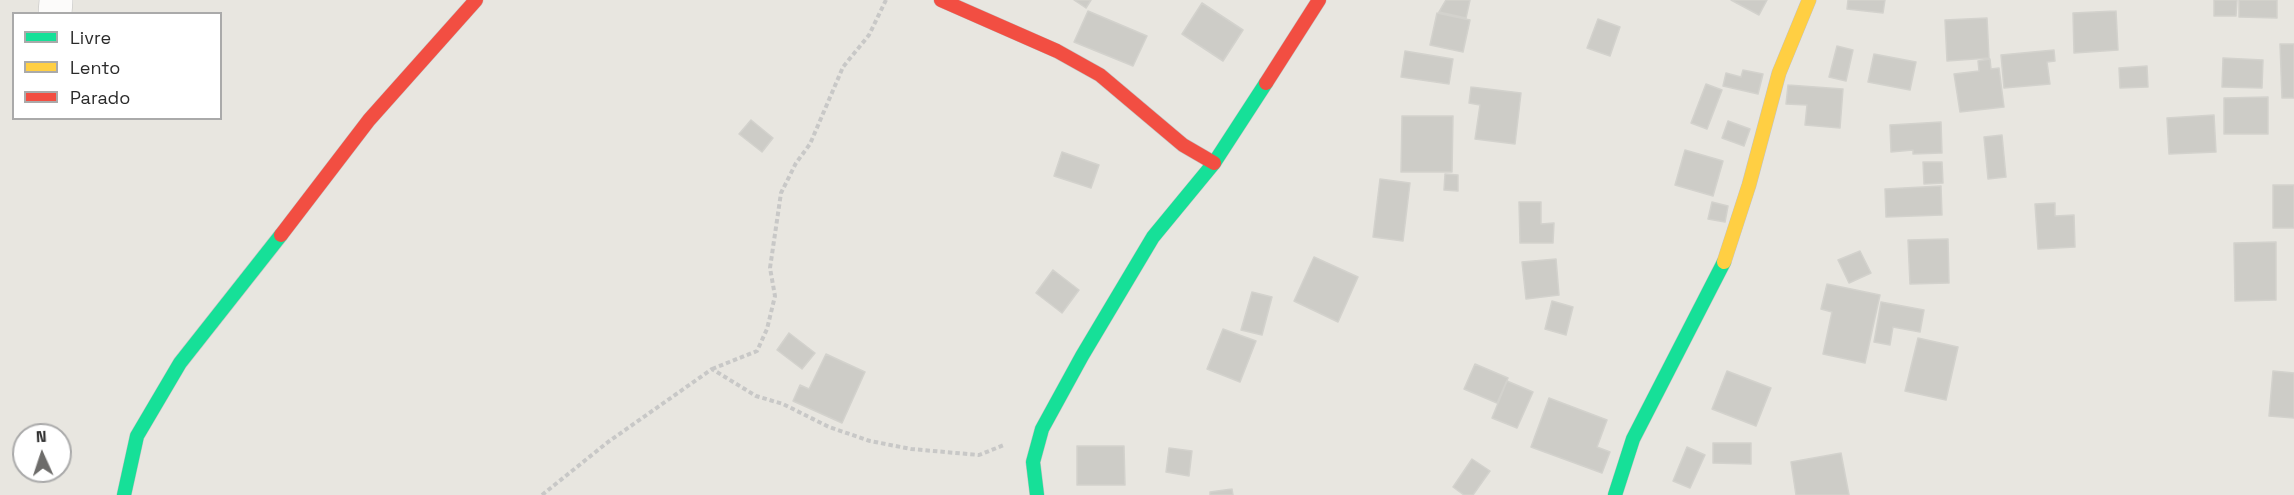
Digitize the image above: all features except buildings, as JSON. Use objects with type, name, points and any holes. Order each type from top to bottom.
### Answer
[{"type":"street","points":[[124,495],[137,436],[180,363],[369,120],[476,0]]},
{"type":"street","points":[[941,0],[1057,51],[1100,75],[1183,145],[1214,163]]},
{"type":"street","points":[[1037,495],[1033,462],[1042,429],[1082,356],[1153,237],[1214,163],[1319,0]]},
{"type":"street","points":[[1615,495],[1633,439],[1724,262],[1749,185],[1779,73],[1809,0]]},
{"type":"path","points":[[542,495],[608,442],[712,369],[757,351],[767,329],[775,296],[770,268],[781,193],[796,164],[810,144],[843,67],[869,35],[886,0]]},
{"type":"path","points":[[712,369],[756,396],[783,404],[829,427],[870,441],[911,449],[980,455],[1042,429]]},
{"type":"traffic: fast","points":[[1037,495],[1033,462],[1042,429],[1082,356],[1153,237],[1214,163],[1266,83]]},
{"type":"traffic: fast","points":[[124,495],[137,436],[180,363],[281,235]]},
{"type":"traffic: fast","points":[[1615,495],[1633,439],[1724,262]]},
{"type":"traffic: slow","points":[[1724,262],[1749,185],[1779,73],[1809,0]]},
{"type":"traffic: jam","points":[[281,235],[369,120],[476,0]]},
{"type":"traffic: jam","points":[[941,0],[1057,51],[1100,75],[1183,145],[1214,163]]},
{"type":"traffic: jam","points":[[1266,83],[1319,0]]}]
